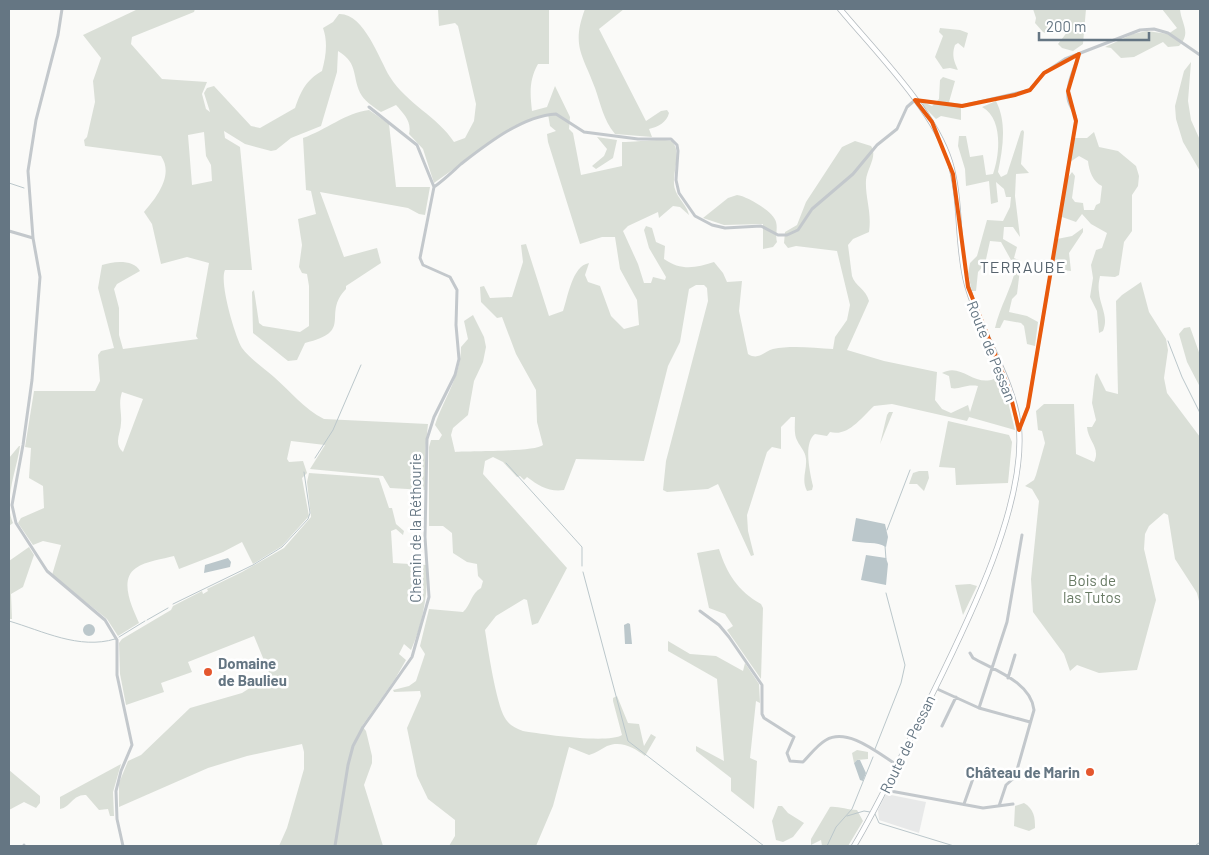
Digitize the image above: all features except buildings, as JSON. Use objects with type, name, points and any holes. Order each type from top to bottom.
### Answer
[{"type":"main road","name":"Route de Pessan","points":[[840,9],[915,100],[938,132],[950,162],[956,196],[959,243],[965,278],[978,319],[1009,389],[1019,430],[1013,488],[1000,538],[987,574],[935,688],[854,846]]},
{"type":"street","points":[[62,9],[58,35],[36,120],[28,172],[33,238],[40,278],[32,380],[23,445],[13,492],[13,516],[47,571],[105,620],[117,640],[118,675],[132,745],[120,771],[116,791],[116,819],[123,846]]},
{"type":"street","points":[[369,107],[417,145],[434,187],[462,164],[508,132],[539,117],[556,114],[584,132],[638,139],[671,139],[675,142],[678,151],[676,180],[679,193],[695,216],[706,223],[718,226],[761,226],[778,235],[787,235],[798,230],[812,209],[853,174],[874,148],[897,129],[907,107],[915,100],[962,106],[1030,90],[1049,70],[1065,59],[1130,32],[1146,29],[1168,33],[1192,52],[1200,55]]},
{"type":"street","points":[[1019,430],[1028,408],[1076,121],[1069,102],[1068,91],[1079,54]]},
{"type":"street","name":"Chemin de la Réthourie","points":[[334,846],[353,746],[363,727],[412,656],[429,598],[425,537],[427,439],[434,417],[455,375],[459,359],[456,325],[457,290],[450,277],[427,267],[420,258],[434,187]]},
{"type":"street","points":[[9,232],[33,238]]},
{"type":"street","points":[[979,708],[1006,622],[1022,535]]},
{"type":"street","points":[[700,611],[718,625],[729,637],[762,685],[762,714],[764,718],[794,736],[787,753],[790,761],[802,762],[826,740],[837,737],[853,739],[897,765]]},
{"type":"street","points":[[970,653],[973,658],[1025,689],[1032,699],[1034,710],[1015,778],[1006,785],[999,806]]},
{"type":"street","points":[[1008,678],[1015,655]]},
{"type":"street","points":[[935,688],[979,708],[1031,722]]},
{"type":"street","points":[[942,726],[956,697]]},
{"type":"street","points":[[964,804],[976,770]]},
{"type":"street","points":[[884,790],[983,808],[1013,804]]},
{"type":"highlighted area","points":[[1079,54],[1068,91],[1076,121],[1028,407],[1019,430],[1009,389],[968,287],[953,174],[932,122],[915,100],[962,106],[1015,95],[1030,90],[1044,73]]},
{"type":"shaded area","points":[[856,518],[885,524],[888,537],[886,547],[879,544],[852,541]]},
{"type":"shaded area","points":[[866,555],[886,558],[888,564],[886,585],[861,580]]},
{"type":"shaded area","points":[[228,558],[231,562],[230,567],[204,573],[205,565]]},
{"type":"shaded area","points":[[89,624],[95,630],[89,636],[83,630]]},
{"type":"shaded area","points":[[630,624],[632,644],[625,644],[624,625]]},
{"type":"shaded area","points":[[860,760],[866,773],[863,781],[860,780],[854,763]]},
{"type":"shaded area","points":[[886,794],[926,802],[919,833],[879,820],[878,810]]},
{"type":"green space","points":[[138,9],[195,9],[194,12],[132,37],[131,44],[162,79],[207,82],[202,94],[206,109],[210,112],[204,93],[207,88],[214,86],[251,126],[260,128],[295,108],[305,86],[322,71],[326,49],[323,28],[333,22],[339,14],[348,16],[356,21],[370,38],[390,77],[404,95],[440,125],[454,142],[465,138],[474,121],[476,104],[458,26],[455,23],[439,26],[438,9],[549,9],[549,64],[538,64],[533,76],[531,92],[532,111],[547,107],[555,86],[570,117],[569,129],[573,133],[581,175],[622,166],[622,142],[668,140],[672,141],[675,146],[677,156],[674,178],[675,188],[689,215],[680,207],[673,206],[659,218],[658,212],[628,226],[623,231],[638,264],[644,283],[651,283],[653,277],[665,280],[666,277],[649,248],[644,230],[646,226],[652,228],[656,242],[665,246],[664,259],[670,263],[689,267],[714,262],[723,273],[727,282],[742,281],[739,311],[748,354],[758,356],[773,349],[788,347],[833,349],[835,337],[847,320],[850,305],[837,251],[796,246],[788,248],[784,243],[785,232],[797,225],[806,202],[842,147],[855,141],[871,146],[873,158],[866,180],[870,218],[869,232],[853,239],[848,245],[852,276],[866,293],[869,301],[847,350],[884,361],[937,372],[935,400],[942,409],[951,413],[968,405],[970,412],[978,386],[951,388],[949,376],[942,373],[955,370],[987,381],[994,379],[997,371],[1005,390],[1015,430],[969,417],[967,421],[892,404],[874,406],[859,421],[843,432],[830,432],[827,436],[815,434],[811,438],[808,458],[813,486],[812,490],[807,491],[804,483],[805,456],[796,438],[795,417],[791,417],[781,427],[781,449],[772,447],[767,452],[747,515],[748,531],[754,555],[751,556],[718,484],[708,489],[667,492],[663,490],[666,461],[708,301],[707,288],[704,285],[696,285],[689,289],[680,342],[668,366],[644,461],[576,459],[564,490],[549,489],[540,486],[527,477],[524,480],[520,476],[517,477],[503,462],[493,457],[485,461],[483,474],[567,568],[538,623],[532,625],[527,600],[524,599],[496,616],[485,630],[496,689],[502,711],[507,720],[517,729],[523,731],[559,736],[614,738],[622,735],[613,701],[613,698],[617,696],[628,723],[639,724],[644,746],[651,734],[656,737],[645,756],[623,744],[612,744],[589,755],[569,747],[553,806],[536,846],[449,846],[455,836],[455,820],[428,799],[417,776],[407,728],[421,696],[420,691],[394,692],[393,690],[409,686],[416,681],[425,654],[420,646],[429,609],[463,612],[475,593],[481,588],[483,581],[478,576],[477,564],[467,562],[453,553],[452,533],[443,526],[429,526],[429,447],[431,440],[439,440],[442,435],[435,425],[458,368],[461,347],[468,339],[464,321],[473,315],[484,337],[486,347],[483,362],[474,381],[468,415],[453,428],[451,435],[455,452],[516,450],[543,445],[537,422],[536,390],[516,354],[502,317],[497,318],[481,302],[480,287],[484,286],[490,298],[512,297],[523,262],[521,245],[526,244],[549,316],[563,311],[569,290],[578,270],[583,265],[589,263],[585,275],[588,282],[600,286],[611,316],[624,329],[639,325],[637,300],[620,269],[615,237],[602,237],[580,244],[548,142],[547,134],[556,131],[550,126],[548,114],[514,126],[434,183],[423,149],[409,134],[408,122],[404,115],[396,105],[381,112],[371,105],[362,96],[349,61],[338,51],[337,72],[321,126],[291,138],[276,150],[271,151],[245,144],[224,131],[225,138],[240,147],[252,270],[225,270],[224,276],[229,309],[242,348],[304,405],[324,419],[428,424],[425,453],[425,490],[390,488],[383,476],[310,469],[325,445],[291,441],[287,459],[289,462],[303,461],[307,473],[302,478],[309,516],[282,546],[253,564],[242,542],[223,552],[179,569],[174,556],[150,562],[136,568],[131,573],[127,587],[128,595],[139,623],[118,636],[107,619],[52,575],[61,545],[43,541],[33,545],[18,523],[21,518],[44,508],[43,486],[29,478],[31,448],[25,447],[34,391],[95,391],[100,381],[98,355],[101,351],[114,348],[98,288],[102,265],[123,262],[133,264],[140,271],[117,284],[114,289],[119,308],[119,335],[123,349],[198,339],[196,336],[209,263],[187,257],[161,264],[152,224],[144,212],[159,193],[165,178],[165,163],[161,156],[85,146],[84,140],[87,137],[95,102],[93,81],[101,58],[83,35]],"holes":[[[204,132],[206,156],[211,165],[212,181],[192,185],[188,135]],[[122,392],[143,399],[123,452],[118,445]]]},
{"type":"green space","points":[[585,9],[624,9],[599,29],[646,121],[661,111],[667,110],[669,113],[662,124],[649,129],[652,137],[615,134],[608,123],[580,50],[579,32]]},
{"type":"green space","points":[[1033,9],[1086,9],[1083,44],[1073,51],[1062,48],[1058,44],[1068,31],[1061,23],[1048,34],[1043,32],[1035,23],[1036,18]]},
{"type":"green space","points":[[1162,9],[1180,9],[1185,28],[1185,37],[1179,46],[1168,47],[1163,42],[1134,57],[1121,58],[1111,48],[1105,47],[1133,34],[1147,31],[1168,34],[1177,28]]},
{"type":"green space","points":[[940,28],[960,30],[968,33],[964,48],[958,43],[955,45],[953,53],[958,70],[943,69],[935,57],[943,36],[939,32]]},
{"type":"green space","points":[[1191,62],[1188,101],[1191,120],[1200,140],[1200,171],[1183,142],[1176,119],[1175,106],[1184,71]]},
{"type":"green space","points":[[943,77],[955,81],[949,102],[961,104],[961,120],[941,116],[936,119],[922,105],[923,102],[932,106],[939,99],[940,80]]},
{"type":"green space","points":[[996,101],[1003,127],[998,172],[1001,177],[1007,174],[1021,131],[1023,130],[1024,132],[1021,164],[1029,173],[1016,174],[1015,196],[1020,237],[1013,227],[1004,227],[1003,239],[1017,247],[1014,258],[1021,261],[1017,294],[1012,299],[1009,312],[1027,316],[1038,322],[1035,346],[1027,344],[1024,326],[1021,323],[1004,320],[1000,328],[995,328],[1016,267],[1010,263],[1011,260],[1001,242],[990,241],[985,264],[978,272],[976,291],[972,291],[968,274],[970,263],[977,256],[987,220],[1003,221],[1010,207],[1011,197],[1006,197],[1004,189],[996,182],[998,202],[991,204],[989,181],[966,186],[965,169],[958,146],[959,136],[966,136],[970,157],[983,155],[986,175],[993,174],[998,147],[997,128],[989,112],[982,107]]},
{"type":"green space","points":[[369,110],[389,124],[396,187],[430,187],[425,215],[408,208],[320,192],[344,257],[377,248],[381,263],[346,286],[346,289],[339,298],[335,321],[329,333],[305,343],[297,360],[288,361],[253,333],[252,292],[254,290],[259,323],[263,326],[300,332],[309,326],[309,286],[307,274],[302,273],[299,267],[302,245],[298,219],[316,214],[311,191],[306,190],[303,138],[344,118]]},
{"type":"green space","points":[[1094,132],[1099,147],[1118,151],[1136,166],[1139,176],[1138,186],[1132,195],[1132,231],[1124,242],[1119,275],[1115,277],[1100,276],[1099,290],[1105,316],[1105,326],[1103,331],[1099,333],[1097,311],[1090,297],[1093,278],[1091,265],[1096,250],[1102,248],[1107,233],[1091,224],[1082,214],[1076,222],[1062,217],[1067,179],[1072,172],[1075,176],[1072,198],[1075,202],[1083,203],[1084,210],[1094,210],[1096,205],[1100,203],[1102,186],[1092,176],[1088,161],[1079,156],[1070,162],[1075,138],[1087,138]]},
{"type":"green space","points":[[597,137],[617,140],[613,158],[596,169],[592,166],[604,156],[607,149]]},
{"type":"green space","points":[[737,195],[760,205],[774,218],[777,225],[777,242],[773,247],[763,249],[763,224],[724,225],[703,218],[728,198]]},
{"type":"green space","points":[[1083,228],[1083,232],[1069,253],[1071,271],[1053,269],[1057,239],[1072,236]]},
{"type":"green space","name":"Bois de las Tutos","points":[[1141,282],[1149,312],[1166,339],[1168,350],[1164,378],[1167,393],[1200,437],[1200,605],[1197,593],[1175,559],[1168,515],[1164,513],[1149,526],[1145,534],[1144,549],[1156,600],[1137,670],[1099,673],[1077,665],[1070,671],[1064,654],[1033,612],[1031,579],[1039,501],[1032,489],[1025,486],[1034,480],[1045,443],[1042,431],[1038,430],[1036,411],[1044,404],[1074,404],[1076,454],[1094,462],[1096,457],[1095,448],[1087,427],[1092,427],[1096,420],[1092,403],[1095,376],[1097,373],[1106,391],[1118,394],[1116,301]]},
{"type":"green space","points":[[1190,327],[1200,355],[1200,387],[1187,362],[1179,334],[1184,328]]},
{"type":"green space","points":[[889,412],[893,412],[880,444],[887,415]]},
{"type":"green space","points":[[948,421],[1009,435],[1012,442],[1008,483],[956,485],[955,468],[939,467]]},
{"type":"green space","points":[[20,446],[10,495],[9,505],[9,458]]},
{"type":"green space","points":[[928,471],[929,478],[924,491],[917,484],[909,484],[913,473]]},
{"type":"green space","points":[[309,473],[379,478],[389,508],[392,508],[396,524],[404,531],[403,535],[396,529],[391,531],[393,563],[427,565],[427,587],[424,608],[411,650],[404,644],[399,654],[406,660],[362,726],[366,731],[372,756],[372,763],[364,785],[383,846],[279,846],[287,828],[304,769],[302,744],[247,756],[208,768],[119,807],[119,783],[128,761],[141,755],[190,708],[242,693],[270,675],[254,636],[188,662],[192,672],[161,683],[164,692],[126,705],[120,674],[119,643],[122,639],[171,610],[173,606],[202,591],[203,594],[208,591],[207,589],[284,548],[311,517],[307,482]]},
{"type":"green space","points":[[9,505],[10,514],[13,523],[9,526]]},
{"type":"green space","points":[[29,547],[34,555],[23,587],[11,594],[12,619],[9,619],[9,561]]},
{"type":"green space","points":[[719,549],[734,581],[761,604],[763,608],[761,679],[727,630],[733,626],[725,614],[709,608],[697,553]]},
{"type":"green space","points":[[970,584],[977,586],[963,615],[955,585]]},
{"type":"green space","points":[[668,641],[690,654],[716,656],[743,671],[745,663],[759,684],[760,703],[756,701],[750,758],[757,761],[754,809],[731,791],[731,778],[696,751],[696,746],[724,761],[717,679],[668,651]]},
{"type":"green space","points":[[857,750],[868,752],[868,759],[857,760],[854,763],[852,753]]},
{"type":"green space","points":[[121,764],[113,792],[114,816],[110,816],[108,809],[99,810],[86,795],[78,796],[67,806],[60,809],[60,797]]},
{"type":"green space","points":[[9,770],[40,796],[40,803],[36,808],[24,802],[9,810]]},
{"type":"green space","points":[[1024,803],[1030,808],[1034,817],[1035,828],[1029,831],[1014,826],[1015,806]]},
{"type":"green space","points":[[778,806],[782,806],[788,813],[804,823],[793,837],[783,842],[776,840],[772,821]]},
{"type":"green space","points":[[830,807],[857,810],[863,821],[848,846],[822,846],[821,840],[811,845],[811,839]]},
{"type":"waterway","points":[[9,183],[24,188]]},
{"type":"waterway","points":[[1168,341],[1182,377],[1200,413]]},
{"type":"waterway","points":[[315,458],[333,430],[361,365]]},
{"type":"waterway","points":[[506,463],[582,547],[582,566]]},
{"type":"waterway","points":[[887,530],[910,470]]},
{"type":"waterway","points":[[173,604],[253,565],[282,547],[308,519],[310,513],[304,472]]},
{"type":"waterway","points":[[885,546],[886,559]]},
{"type":"waterway","points":[[583,572],[628,741],[764,846]]},
{"type":"waterway","points":[[875,749],[901,683],[905,665],[886,593]]},
{"type":"waterway","points":[[147,620],[168,608]]},
{"type":"waterway","points":[[9,621],[75,641],[102,642],[115,639]]},
{"type":"waterway","points":[[119,637],[145,621]]},
{"type":"waterway","points":[[827,846],[836,827],[852,809],[873,757]]},
{"type":"waterway","points":[[847,816],[864,811],[870,812]]},
{"type":"waterway","points":[[875,814],[879,823],[954,846]]},
{"type":"waterway","points":[[1195,846],[1200,842]]},
{"type":"place","name":"Domaine de Baulieu","points":[[208,672]]},
{"type":"place","name":"Château de Marin","points":[[1090,772]]},
{"type":"district","name":"TERRAUBE","points":[[1023,266]]}]
